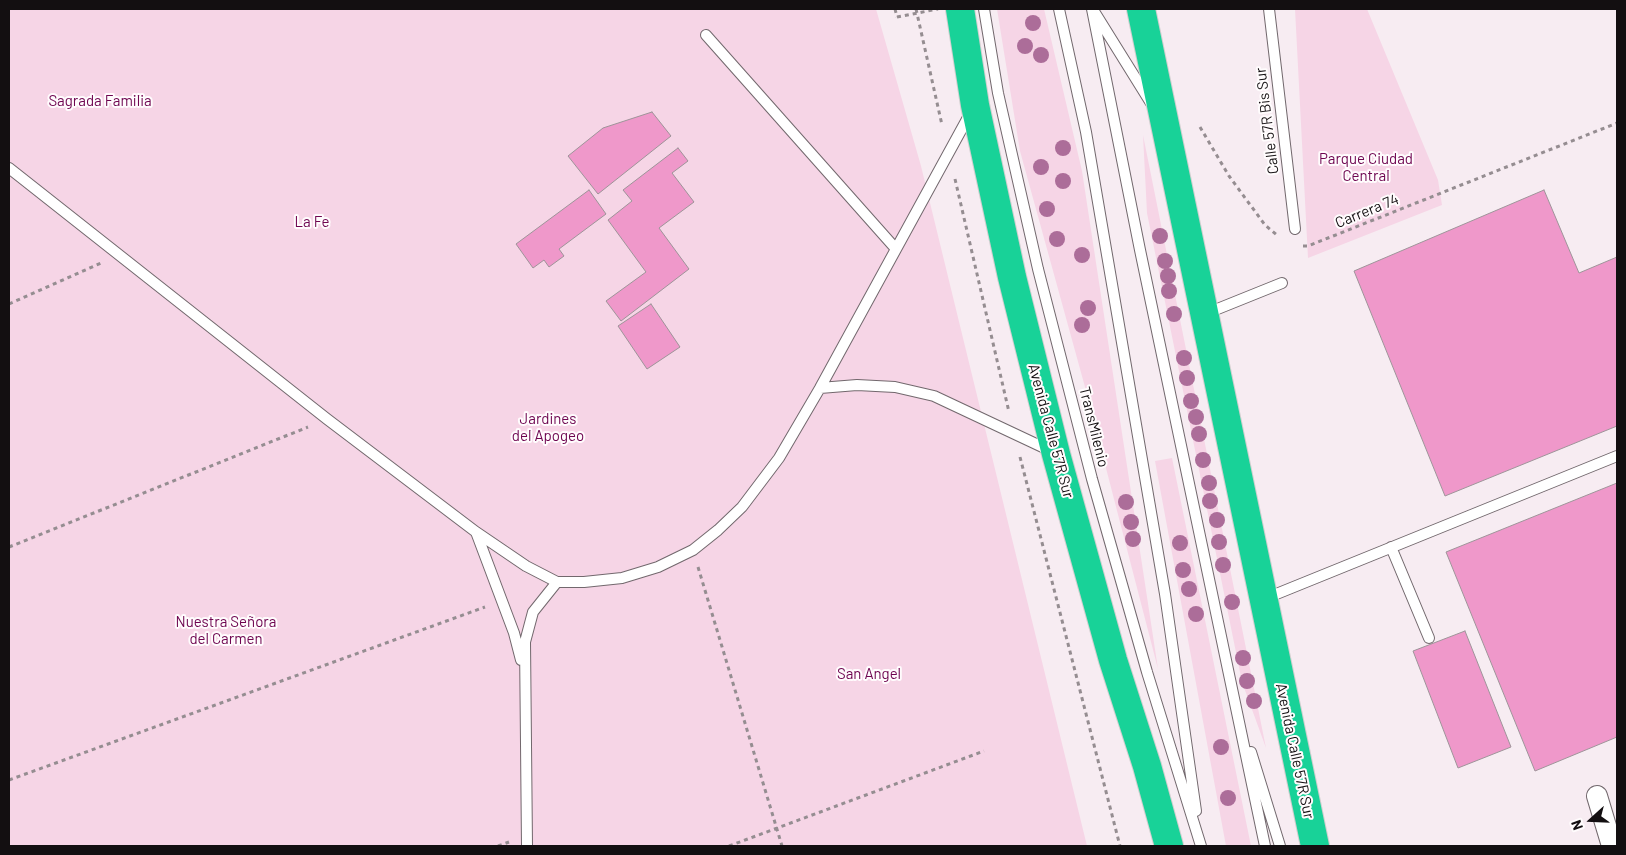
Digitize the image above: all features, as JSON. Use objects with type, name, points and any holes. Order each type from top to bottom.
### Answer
[{"type":"highway","name":"Avenida Calle 57R Sur","points":[[960,9],[975,105],[1012,277],[1056,454],[1169,846]]},
{"type":"highway","name":"Avenida Calle 57R Sur","points":[[1141,9],[1315,846]]},
{"type":"street","points":[[1598,796],[1612,846]]},
{"type":"lane","name":"TransMilenio","points":[[984,9],[998,93],[1038,269],[1090,469],[1147,672],[1202,846]]},
{"type":"lane","name":"TransMilenio","points":[[1059,9],[1086,132],[1165,594],[1202,846]]},
{"type":"lane","points":[[1092,9],[1166,128]]},
{"type":"lane","points":[[1092,9],[1140,250],[1265,846]]},
{"type":"lane","name":"Calle 57R Bis Sur","points":[[1269,9],[1295,230]]},
{"type":"lane","points":[[706,34],[896,249]]},
{"type":"lane","points":[[9,168],[117,255],[185,305],[327,419],[476,532],[526,566],[557,582],[584,582],[622,578],[658,567],[693,550],[742,507],[778,458],[820,388],[975,105]]},
{"type":"lane","points":[[1204,314],[1282,283]]},
{"type":"lane","points":[[820,388],[856,385],[895,386],[934,396],[1056,454]]},
{"type":"lane","points":[[1263,599],[1617,456]]},
{"type":"lane","points":[[476,532],[502,601],[524,670]]},
{"type":"lane","points":[[1392,547],[1428,638]]},
{"type":"lane","points":[[527,846],[525,642],[533,612],[557,582]]},
{"type":"lane","points":[[1234,699],[1280,846]]},
{"type":"path","points":[[896,9],[896,17],[938,9]]},
{"type":"path","name":"Carrera 74","points":[[1294,245],[1308,246],[1617,123]]},
{"type":"path","points":[[1200,127],[1229,176],[1265,225],[1280,238]]},
{"type":"path","points":[[9,304],[117,255]]},
{"type":"path","points":[[9,547],[327,419]]},
{"type":"path","points":[[693,550],[782,846]]},
{"type":"path","points":[[9,780],[502,601]]},
{"type":"path","points":[[730,846],[984,751]]},
{"type":"green space","name":"Jardines del Apogeo","points":[[9,9],[876,9],[921,166],[1087,846],[9,846]]},
{"type":"green space","points":[[997,9],[1044,9],[1082,171],[1158,669],[1085,387],[1020,151]]},
{"type":"green space","name":"Parque Ciudad Central","points":[[1295,9],[1367,9],[1438,180],[1442,205],[1308,258]]},
{"type":"green space","points":[[1143,135],[1266,748],[1242,682],[1147,213]]},
{"type":"green space","points":[[1172,458],[1251,846],[1226,846],[1155,461]]},
{"type":"building","points":[[652,112],[671,136],[598,194],[568,156],[603,128]]},
{"type":"building","points":[[678,148],[688,161],[672,173],[694,202],[659,228],[689,269],[621,321],[606,301],[646,272],[608,220],[632,201],[623,190]]},
{"type":"building","points":[[589,190],[606,214],[559,249],[564,256],[549,267],[544,260],[533,268],[516,244]]},
{"type":"building","points":[[1544,190],[1579,273],[1617,257],[1617,426],[1445,496],[1354,271]]},
{"type":"building","points":[[651,304],[680,347],[647,369],[618,326]]},
{"type":"building","points":[[1617,483],[1617,737],[1535,771],[1446,552]]},
{"type":"building","points":[[1465,631],[1511,747],[1458,768],[1413,651]]},
{"type":"park label","name":"Sagrada Familia","points":[[100,101]]},
{"type":"park label","name":"La Fe","points":[[312,222]]},
{"type":"park label","name":"Nuestra Señora del Carmen","points":[[226,630]]},
{"type":"park label","name":"San Angel","points":[[869,674]]}]
